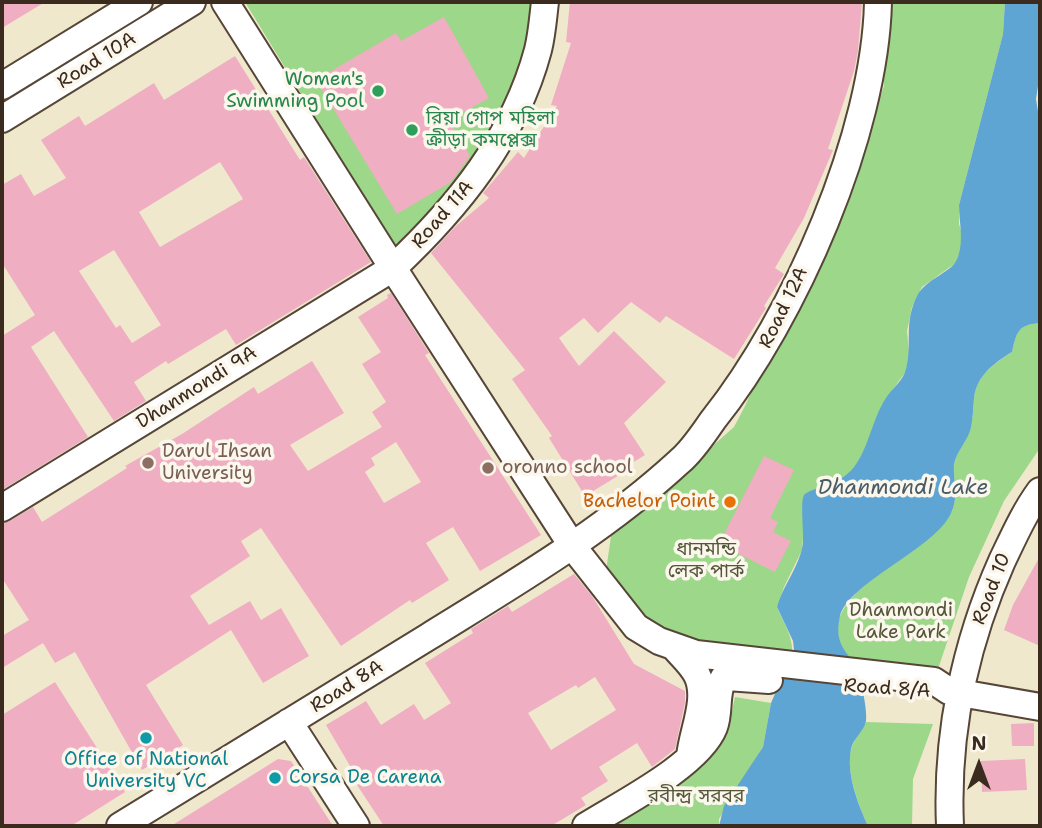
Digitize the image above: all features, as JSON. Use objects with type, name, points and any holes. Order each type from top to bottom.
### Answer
[{"type":"street","name":"Road 10A","points":[[2,86],[139,2]]},
{"type":"street","name":"Road 10A","points":[[2,119],[192,2]]},
{"type":"street","name":"Road 8/A","points":[[225,2],[573,547],[636,627],[676,649],[727,667],[943,690],[1040,707]]},
{"type":"street","name":"Road 11A","points":[[393,268],[432,231],[475,179],[507,128],[529,78],[538,49],[545,2]]},
{"type":"street","name":"Road 12A","points":[[573,547],[682,459],[723,408],[761,354],[826,220],[847,161],[874,51],[878,2]]},
{"type":"street","name":"Dhanmondi 9A","points":[[2,508],[393,268]]},
{"type":"street","name":"Road 10","points":[[950,826],[949,778],[952,743],[943,690],[973,640],[993,582],[1024,513],[1040,491]]},
{"type":"street","name":"Road 8A","points":[[120,826],[573,547]]},
{"type":"street","name":"Road 8/A","points":[[676,649],[692,668],[700,685],[701,696],[690,760]]},
{"type":"street","points":[[586,826],[690,760],[714,728],[720,704],[720,685],[727,667]]},
{"type":"street","points":[[289,722],[356,826]]},
{"type":"green space","name":"রিয়া গোপ মহিলা ক্রীড়া কমপ্লেক্স","points":[[245,2],[537,2],[506,118],[400,256]]},
{"type":"green space","name":"ধানমন্ডি লেক পার্ক","points":[[882,2],[1005,2],[1003,34],[959,205],[961,249],[957,262],[922,287],[912,307],[907,331],[909,352],[906,371],[882,405],[856,465],[846,477],[833,485],[806,493],[803,498],[802,550],[777,607],[791,641],[790,663],[692,648],[631,612],[605,578],[611,536],[734,427],[745,406],[865,139],[884,86]]},
{"type":"green space","name":"Dhanmondi Lake Park","points":[[1040,323],[1040,448],[1004,501],[969,577],[937,672],[853,663],[839,639],[840,618],[863,586],[920,545],[948,518],[955,499],[955,461],[970,428],[978,384],[992,366],[1012,352],[1020,330],[1027,325]]},
{"type":"green space","name":"রবীন্দ্র সরবর","points":[[735,697],[771,703],[763,747],[719,819],[719,826],[600,826],[716,749],[727,734]]},
{"type":"green space","points":[[866,722],[933,724],[913,779],[912,826],[868,826],[857,798],[850,765],[852,746]]},
{"type":"water","name":"Dhanmondi Lake","points":[[1005,2],[1040,2],[1040,73],[1036,99],[1040,124],[1040,323],[1027,325],[1020,330],[1012,352],[993,366],[978,384],[970,431],[954,465],[955,497],[949,517],[925,542],[858,592],[846,604],[840,616],[839,638],[860,673],[862,683],[866,721],[852,745],[850,768],[854,789],[868,826],[719,826],[724,806],[763,747],[771,703],[794,650],[793,641],[777,607],[803,543],[804,495],[841,479],[854,467],[864,450],[878,413],[905,373],[910,316],[917,296],[927,284],[951,267],[958,257],[961,237],[959,205],[1003,34]]},
{"type":"building","points":[[2,2],[45,2],[2,28]]},
{"type":"building","points":[[570,2],[862,2],[858,51],[828,149],[833,150],[804,218],[775,268],[784,274],[734,359],[666,316],[660,323],[631,302],[598,333],[584,318],[559,338],[579,366],[614,331],[666,382],[624,423],[645,455],[619,471],[621,474],[585,496],[549,438],[552,436],[512,379],[525,370],[431,253],[456,226],[489,198],[483,193],[518,152],[524,158],[557,106],[551,105],[571,43],[566,42]]},
{"type":"building","points":[[444,17],[489,98],[449,120],[470,156],[451,182],[397,214],[316,80],[396,33],[401,41]]},
{"type":"building","points":[[235,56],[300,160],[304,157],[371,262],[236,345],[226,329],[168,364],[166,361],[134,382],[146,401],[114,421],[54,331],[31,347],[88,437],[2,490],[2,336],[35,315],[2,263],[2,185],[21,174],[34,196],[66,178],[41,140],[79,116],[85,126],[154,83],[164,100]],"holes":[[[220,162],[243,199],[160,247],[139,212]],[[114,250],[161,325],[132,343],[120,325],[116,328],[79,271]]]},
{"type":"building","points":[[391,293],[429,353],[425,355],[541,535],[480,571],[453,527],[426,543],[449,580],[412,603],[410,600],[341,646],[261,528],[241,541],[250,556],[190,596],[209,625],[250,601],[261,620],[281,608],[309,656],[263,683],[231,630],[146,685],[183,745],[142,770],[75,652],[55,663],[43,643],[2,668],[2,636],[29,620],[2,578],[2,524],[33,507],[42,522],[127,468],[125,466],[182,434],[254,387],[258,394],[312,361],[344,413],[290,445],[308,471],[382,427],[372,412],[386,402],[362,364],[381,352],[358,317],[388,298],[387,295]],"holes":[[[396,442],[421,482],[384,503],[365,472],[375,465],[371,458]]]},
{"type":"building","points":[[764,456],[794,470],[770,518],[778,522],[773,532],[791,541],[775,572],[719,544]]},
{"type":"building","points":[[1040,556],[1040,646],[1004,630],[1013,605]]},
{"type":"building","points":[[574,574],[592,596],[634,664],[685,691],[675,749],[652,767],[637,743],[599,767],[608,781],[581,798],[586,805],[551,826],[384,826],[357,785],[360,783],[326,725],[366,701],[381,725],[414,704],[424,720],[451,703],[425,663],[473,633],[471,629],[508,606],[512,612]],"holes":[[[595,677],[616,710],[551,750],[528,713]]]},
{"type":"building","points":[[55,682],[125,792],[71,826],[2,826],[2,715]]},
{"type":"building","points":[[1034,723],[1034,746],[1012,746],[1011,724]]},
{"type":"building","name":"Corsa De Carena","points":[[278,759],[291,761],[333,826],[171,826]]},
{"type":"building","points":[[1025,759],[1027,790],[982,792],[981,761]]},
{"type":"place","name":"Women's Swimming Pool","points":[[378,91]]},
{"type":"place","name":"রিয়া গোপ মহিলা ক্রীড়া কমপ্লেক্স","points":[[412,130]]},
{"type":"place","name":"Darul Ihsan University","points":[[148,463]]},
{"type":"place","name":"oronno school","points":[[488,468]]},
{"type":"place","name":"Bachelor Point","points":[[730,502]]},
{"type":"place","name":"Office of National University VC","points":[[146,738]]},
{"type":"place","name":"Corsa De Carena","points":[[275,778]]}]
